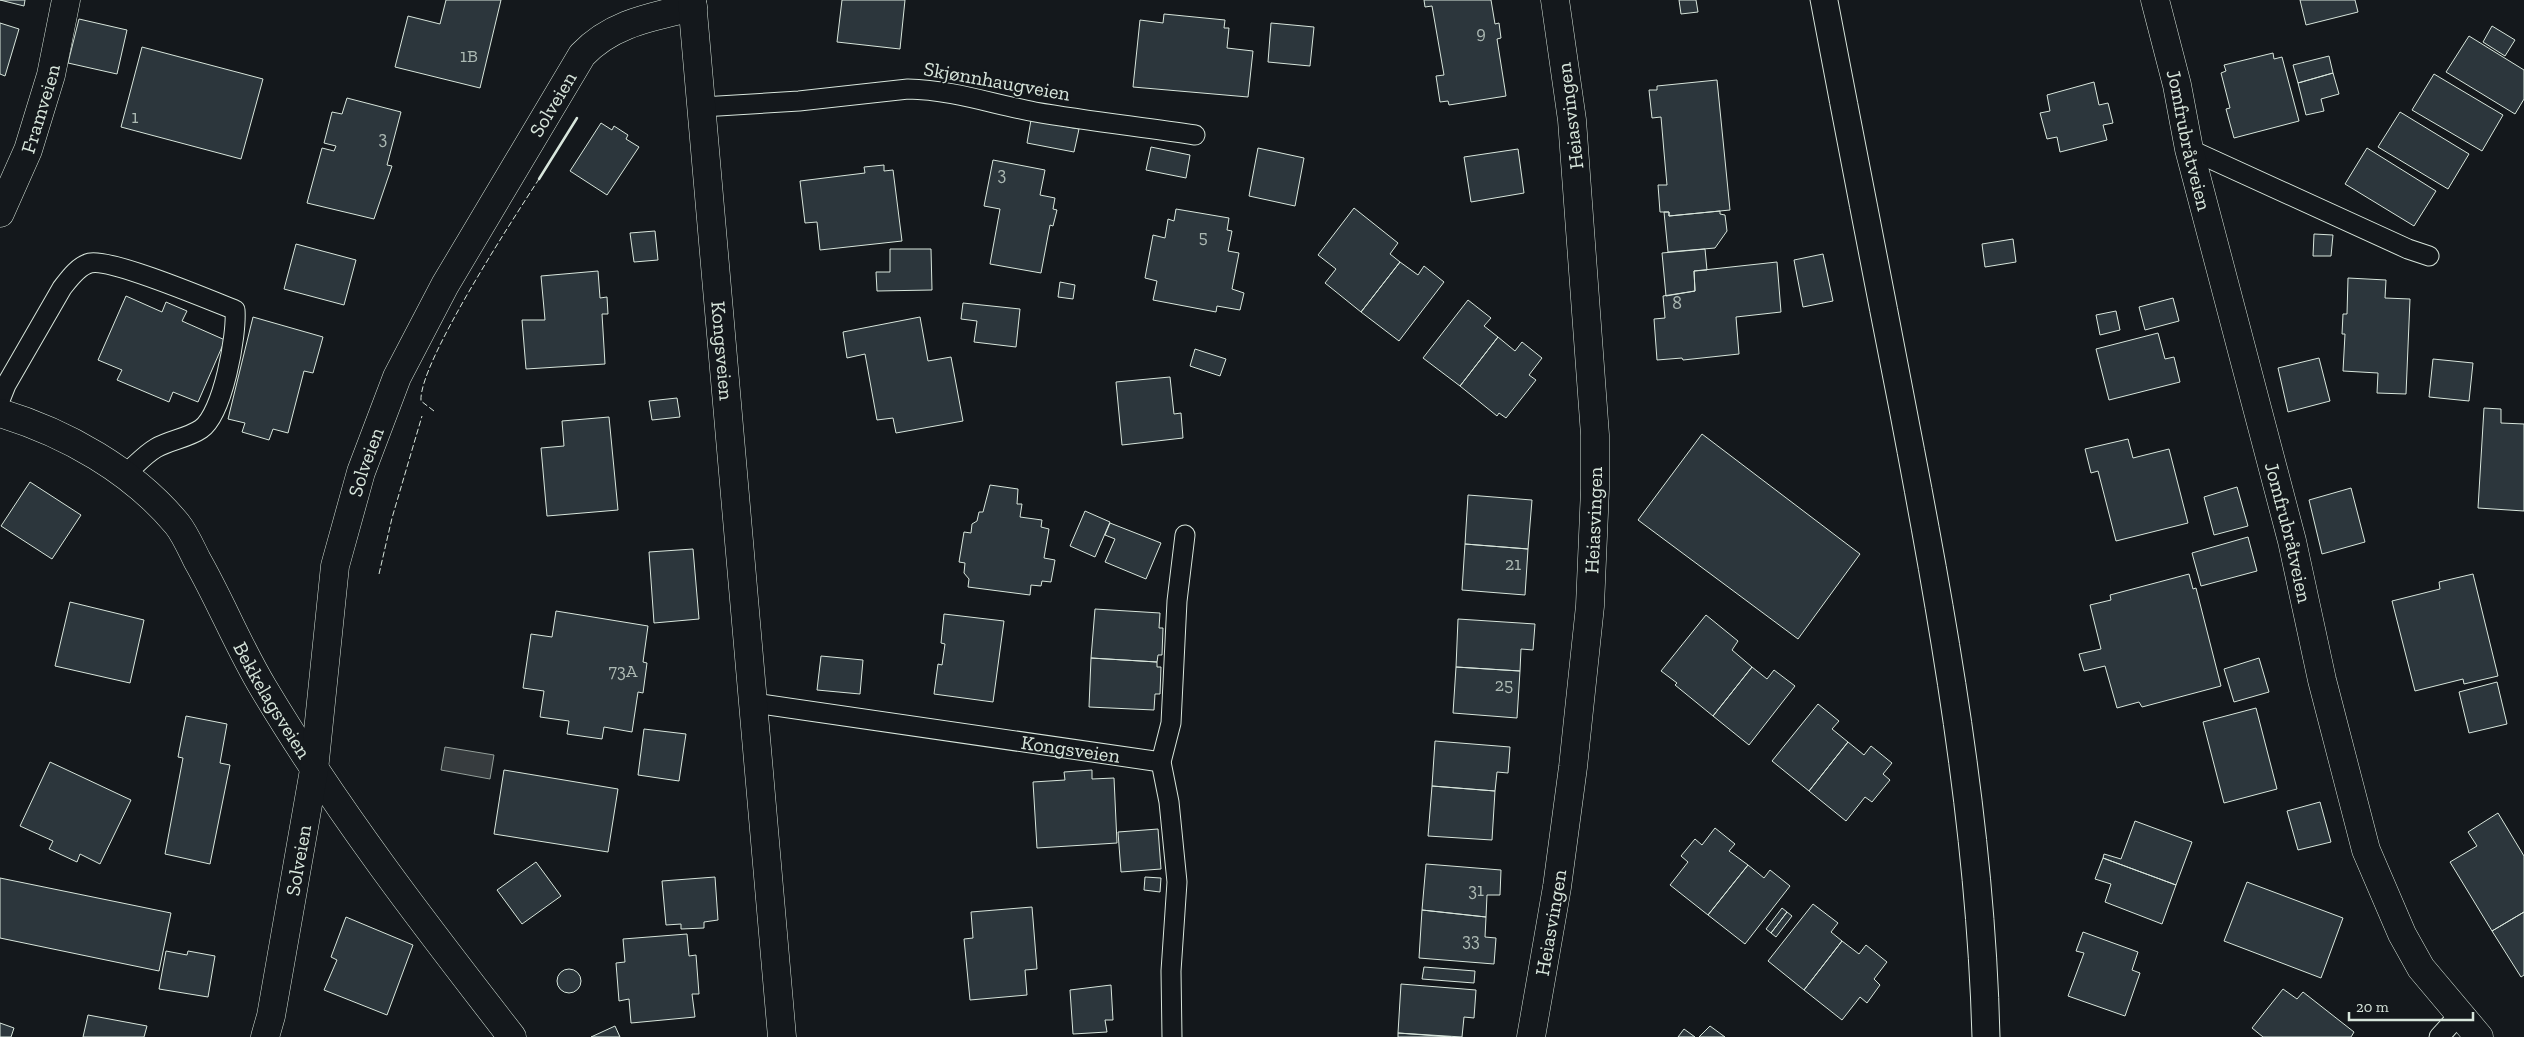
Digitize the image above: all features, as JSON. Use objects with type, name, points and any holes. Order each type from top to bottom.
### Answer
[{"type":"street","name":"Framveien","points":[[0,213],[28,150],[51,75],[66,0]]},
{"type":"street","name":"Heiasvingen","points":[[1531,1037],[1557,887],[1573,767],[1590,606],[1595,489],[1592,379],[1572,120],[1555,0]]},
{"type":"street","name":"Jomfrubråtveien","points":[[2154,0],[2177,85],[2189,149],[2292,541],[2322,680],[2366,850],[2402,934],[2416,960],[2459,1015],[2479,1037]]},
{"type":"street","name":"Kongsveien","points":[[693,3],[782,1037]]},
{"type":"street","name":"Solveien","points":[[265,1037],[271,1016],[314,770],[335,566],[361,472],[397,378],[445,285],[582,55],[607,33],[630,22],[693,3]]},
{"type":"street","name":"Bekkelagsveien","points":[[0,413],[57,434],[103,460],[142,488],[178,525],[223,606],[244,654],[314,770],[438,942],[512,1037]]},
{"type":"lane","name":"Skjønnhaugveien","points":[[702,107],[798,101],[908,89],[925,89],[990,100],[1034,112],[1195,135]]},
{"type":"lane","points":[[2189,149],[2408,249],[2429,256]]},
{"type":"lane","points":[[0,400],[6,385],[62,288],[73,275],[87,264],[96,262],[135,273],[235,310],[226,374],[220,396],[210,420],[202,428],[155,449],[124,475]]},
{"type":"lane","points":[[1172,1037],[1171,971],[1177,882],[1169,802],[1161,762],[1171,723],[1177,601],[1185,535]]},
{"type":"lane","name":"Kongsveien","points":[[754,703],[1161,762]]},
{"type":"lane","points":[[2439,1037],[2459,1015]]},
{"type":"shaded area","points":[[445,747],[494,755],[490,779],[441,770]]},
{"type":"building","points":[[0,0],[25,0],[24,6]]},
{"type":"building","points":[[446,0],[501,0],[480,88],[395,67],[408,16],[440,24]]},
{"type":"building","points":[[842,0],[905,0],[900,49],[837,42]]},
{"type":"building","points":[[1424,0],[1491,0],[1495,24],[1499,23],[1501,38],[1497,39],[1506,96],[1449,105],[1448,101],[1440,102],[1436,76],[1444,75],[1432,6],[1425,7]]},
{"type":"building","points":[[1679,0],[1696,0],[1698,12],[1681,14]]},
{"type":"building","points":[[2300,0],[2355,0],[2358,12],[2306,25]]},
{"type":"building","points":[[1164,14],[1225,20],[1224,28],[1229,28],[1227,48],[1253,51],[1248,97],[1133,87],[1140,20],[1163,23]]},
{"type":"building","points":[[79,19],[127,30],[117,74],[68,63]]},
{"type":"building","points":[[0,23],[19,29],[5,76],[0,74]]},
{"type":"building","points":[[1271,23],[1314,27],[1310,66],[1268,62]]},
{"type":"building","points":[[2492,26],[2515,40],[2505,56],[2483,42]]},
{"type":"building","points":[[2469,36],[2524,70],[2524,99],[2515,114],[2446,72]]},
{"type":"building","points":[[142,47],[263,79],[241,159],[121,127]]},
{"type":"building","points":[[2273,53],[2274,59],[2282,57],[2299,121],[2234,138],[2226,109],[2230,108],[2221,73],[2226,71],[2224,65]]},
{"type":"building","points":[[2329,56],[2333,73],[2298,83],[2293,65]]},
{"type":"building","points":[[2333,73],[2339,94],[2321,99],[2324,111],[2306,115],[2298,83]]},
{"type":"building","points":[[2434,74],[2503,115],[2482,151],[2412,110]]},
{"type":"building","points":[[1717,80],[1730,210],[1669,216],[1669,212],[1660,212],[1658,185],[1667,185],[1661,117],[1652,118],[1649,90],[1657,90],[1657,86]]},
{"type":"building","points":[[2094,82],[2099,105],[2108,103],[2113,123],[2103,125],[2107,140],[2060,152],[2057,137],[2047,139],[2040,113],[2050,111],[2047,95]]},
{"type":"building","points":[[347,98],[401,112],[387,165],[392,166],[374,219],[307,203],[322,148],[334,151],[336,146],[324,143],[332,112],[342,114]]},
{"type":"building","points":[[2400,112],[2469,154],[2448,189],[2378,147]]},
{"type":"building","points":[[1031,120],[1079,129],[1074,152],[1027,143]]},
{"type":"building","points":[[601,123],[612,130],[614,126],[628,135],[626,139],[639,147],[607,195],[570,171]]},
{"type":"building","points":[[1151,147],[1190,155],[1186,178],[1146,170]]},
{"type":"building","points":[[1258,148],[1304,158],[1295,206],[1249,196]]},
{"type":"building","points":[[2367,148],[2436,191],[2414,226],[2345,184]]},
{"type":"building","points":[[1518,149],[1524,193],[1471,202],[1464,157]]},
{"type":"building","points":[[993,160],[1045,170],[1040,195],[1055,198],[1053,209],[1057,210],[1053,226],[1050,225],[1041,273],[990,264],[1000,209],[984,206]]},
{"type":"building","points":[[884,165],[884,171],[893,170],[902,241],[820,250],[817,222],[805,223],[800,181],[865,173],[864,167]]},
{"type":"building","points":[[1354,208],[1398,243],[1390,254],[1400,262],[1361,312],[1325,283],[1336,269],[1318,255]]},
{"type":"building","points":[[1176,209],[1229,218],[1227,230],[1232,231],[1228,251],[1239,253],[1232,289],[1244,293],[1240,310],[1217,306],[1216,312],[1153,300],[1157,281],[1145,278],[1153,235],[1165,238],[1168,219],[1174,221]]},
{"type":"building","points":[[1720,211],[1720,214],[1725,215],[1727,231],[1715,248],[1668,252],[1664,212],[1669,212],[1669,216]]},
{"type":"building","points":[[655,231],[658,260],[634,262],[630,233]]},
{"type":"building","points":[[2314,234],[2333,235],[2331,256],[2313,256]]},
{"type":"building","points":[[2013,239],[2016,262],[1985,267],[1982,244]]},
{"type":"building","points":[[296,244],[356,260],[344,305],[284,289]]},
{"type":"building","points":[[890,249],[931,249],[932,290],[877,291],[876,272],[890,272]]},
{"type":"building","points":[[1705,249],[1707,270],[1694,271],[1695,291],[1666,296],[1662,253]]},
{"type":"building","points":[[1823,254],[1833,301],[1803,307],[1794,260]]},
{"type":"building","points":[[1400,262],[1418,275],[1424,266],[1444,282],[1399,341],[1361,312]]},
{"type":"building","points":[[1777,262],[1781,312],[1736,317],[1739,354],[1683,360],[1682,358],[1657,360],[1654,319],[1665,318],[1663,296],[1695,291],[1694,271]]},
{"type":"building","points":[[598,271],[600,298],[607,297],[608,314],[602,314],[605,364],[526,369],[522,320],[545,320],[541,276]]},
{"type":"building","points":[[2348,278],[2386,280],[2385,298],[2410,299],[2406,394],[2377,393],[2378,373],[2343,371],[2345,334],[2342,334],[2343,314],[2347,314]]},
{"type":"building","points":[[1060,282],[1075,285],[1073,299],[1058,297]]},
{"type":"building","points":[[126,296],[162,312],[166,302],[187,311],[182,321],[225,340],[198,402],[173,392],[169,402],[117,380],[122,370],[98,360]]},
{"type":"building","points":[[2173,298],[2179,321],[2145,330],[2139,307]]},
{"type":"building","points":[[1468,300],[1491,318],[1484,326],[1498,337],[1460,386],[1423,358]]},
{"type":"building","points":[[963,303],[1020,309],[1016,347],[974,342],[977,321],[961,319]]},
{"type":"building","points":[[2116,311],[2120,330],[2100,335],[2096,315]]},
{"type":"building","points":[[253,317],[323,337],[313,373],[304,371],[288,433],[273,429],[269,440],[242,432],[245,423],[228,419]]},
{"type":"building","points":[[920,317],[928,361],[951,357],[963,421],[896,433],[893,418],[877,420],[865,354],[847,358],[843,332]]},
{"type":"building","points":[[2158,333],[2165,359],[2174,357],[2180,382],[2109,400],[2096,349]]},
{"type":"building","points":[[1498,337],[1515,351],[1522,342],[1542,358],[1529,375],[1536,380],[1506,418],[1499,413],[1497,416],[1460,386]]},
{"type":"building","points":[[1195,349],[1226,359],[1220,376],[1190,366]]},
{"type":"building","points":[[2319,358],[2330,401],[2288,412],[2278,368]]},
{"type":"building","points":[[2433,359],[2473,363],[2469,401],[2429,397]]},
{"type":"building","points":[[1170,377],[1174,414],[1181,413],[1183,438],[1122,445],[1116,382]]},
{"type":"building","points":[[677,398],[680,417],[652,420],[649,401]]},
{"type":"building","points":[[2484,408],[2501,409],[2501,423],[2524,424],[2524,511],[2478,508]]},
{"type":"building","points":[[609,417],[618,510],[547,516],[541,448],[564,446],[562,421]]},
{"type":"building","points":[[1702,434],[1860,554],[1798,639],[1638,520]]},
{"type":"building","points":[[2128,439],[2133,458],[2169,449],[2188,523],[2116,541],[2098,471],[2091,473],[2085,449]]},
{"type":"building","points":[[30,482],[81,515],[52,559],[1,526]]},
{"type":"building","points":[[990,485],[1018,489],[1017,504],[1022,504],[1020,517],[1042,520],[1041,527],[1049,529],[1044,558],[1055,560],[1051,582],[1042,581],[1041,586],[1031,585],[1030,595],[968,587],[969,579],[964,573],[965,563],[959,562],[964,532],[971,533],[972,524],[977,521],[979,512],[983,512]]},
{"type":"building","points":[[2237,487],[2248,526],[2214,535],[2204,497]]},
{"type":"building","points":[[2351,488],[2365,542],[2322,554],[2309,500]]},
{"type":"building","points":[[1468,495],[1532,500],[1528,549],[1465,544]]},
{"type":"building","points":[[1085,511],[1110,522],[1095,557],[1070,546]]},
{"type":"building","points":[[1110,523],[1161,543],[1146,579],[1105,562],[1115,539],[1105,535]]},
{"type":"building","points":[[2248,537],[2257,571],[2201,586],[2192,553]]},
{"type":"building","points":[[1465,544],[1528,549],[1525,595],[1462,590]]},
{"type":"building","points":[[693,549],[699,619],[654,623],[649,552]]},
{"type":"building","points":[[2189,574],[2193,589],[2196,588],[2221,686],[2142,707],[2139,702],[2117,708],[2105,666],[2084,671],[2079,654],[2101,649],[2090,605],[2111,600],[2110,595]]},
{"type":"building","points":[[2473,574],[2498,676],[2464,684],[2463,679],[2415,691],[2392,601],[2440,589],[2439,582]]},
{"type":"building","points":[[70,602],[144,620],[130,683],[55,666]]},
{"type":"building","points":[[1095,609],[1160,613],[1159,628],[1163,628],[1162,655],[1158,655],[1157,662],[1091,658]]},
{"type":"building","points":[[556,611],[648,626],[643,662],[647,663],[643,693],[638,692],[632,732],[604,727],[602,739],[567,734],[569,721],[540,717],[544,691],[523,688],[531,634],[552,637]]},
{"type":"building","points":[[944,614],[1004,621],[993,702],[934,694],[938,664],[942,665],[945,644],[941,643]]},
{"type":"building","points":[[1706,615],[1738,641],[1732,650],[1752,667],[1713,716],[1661,671]]},
{"type":"building","points":[[1458,619],[1535,624],[1533,650],[1521,649],[1520,671],[1456,667]]},
{"type":"building","points":[[821,656],[863,660],[860,694],[817,690]]},
{"type":"building","points":[[1091,658],[1157,662],[1157,667],[1161,667],[1160,694],[1155,694],[1154,710],[1089,707]]},
{"type":"building","points":[[2259,658],[2269,692],[2234,702],[2224,669]]},
{"type":"building","points":[[1456,667],[1520,671],[1517,718],[1453,713]]},
{"type":"building","points":[[1752,667],[1767,679],[1774,670],[1795,686],[1749,745],[1713,716]]},
{"type":"building","points":[[2497,682],[2507,724],[2469,733],[2459,692]]},
{"type":"building","points":[[1818,704],[1839,721],[1832,729],[1848,742],[1809,791],[1772,761]]},
{"type":"building","points":[[2256,708],[2277,789],[2224,803],[2203,722]]},
{"type":"building","points":[[186,716],[227,724],[220,763],[230,765],[210,864],[165,854],[183,758],[178,757]]},
{"type":"building","points":[[644,729],[686,734],[679,781],[638,775]]},
{"type":"building","points":[[1435,741],[1510,747],[1508,773],[1497,772],[1495,791],[1432,786]]},
{"type":"building","points":[[1848,742],[1864,755],[1871,746],[1892,763],[1883,774],[1890,780],[1872,802],[1865,797],[1846,821],[1809,791]]},
{"type":"building","points":[[50,762],[131,800],[100,864],[80,854],[77,862],[49,849],[53,841],[20,826]]},
{"type":"building","points":[[504,770],[618,789],[608,852],[494,834]]},
{"type":"building","points":[[1092,770],[1092,779],[1114,778],[1117,843],[1037,848],[1033,782],[1065,780],[1064,772]]},
{"type":"building","points":[[1432,786],[1495,791],[1492,840],[1428,836]]},
{"type":"building","points":[[2320,802],[2331,842],[2298,850],[2287,811]]},
{"type":"building","points":[[2498,813],[2524,856],[2524,912],[2492,931],[2450,862],[2477,846],[2468,832]]},
{"type":"building","points":[[2135,821],[2192,842],[2176,885],[2103,858],[2104,854],[2121,859]]},
{"type":"building","points":[[1715,828],[1735,844],[1729,851],[1748,865],[1708,915],[1670,885],[1688,862],[1681,856],[1695,839],[1702,845]]},
{"type":"building","points":[[1158,829],[1161,869],[1121,872],[1118,832]]},
{"type":"building","points":[[2103,858],[2176,885],[2162,924],[2105,902],[2111,884],[2095,879]]},
{"type":"building","points":[[536,862],[561,896],[522,924],[497,890]]},
{"type":"building","points":[[1426,864],[1501,870],[1500,895],[1487,895],[1486,917],[1422,910]]},
{"type":"building","points":[[1748,865],[1764,878],[1770,870],[1790,886],[1745,944],[1708,915]]},
{"type":"building","points":[[715,877],[718,920],[704,922],[704,928],[681,929],[681,924],[666,925],[662,881]]},
{"type":"building","points":[[1145,877],[1161,878],[1160,892],[1144,890]]},
{"type":"building","points":[[0,878],[171,913],[159,971],[0,938]]},
{"type":"building","points":[[2247,882],[2343,918],[2321,978],[2224,941]]},
{"type":"building","points":[[1813,904],[1838,923],[1831,932],[1842,941],[1804,990],[1768,961]]},
{"type":"building","points":[[1032,907],[1037,969],[1025,970],[1027,995],[970,1000],[964,939],[973,938],[971,912]]},
{"type":"building","points":[[1782,908],[1787,912],[1771,933],[1766,929]]},
{"type":"building","points":[[1422,910],[1486,917],[1485,937],[1496,938],[1494,964],[1419,958]]},
{"type":"building","points":[[1787,912],[1792,916],[1776,937],[1771,933]]},
{"type":"building","points":[[2524,912],[2524,975],[2521,977],[2492,931]]},
{"type":"building","points":[[346,917],[413,945],[387,1015],[324,990],[337,960],[331,957]]},
{"type":"building","points":[[2083,932],[2138,952],[2132,970],[2140,973],[2125,1016],[2068,996],[2084,953],[2076,951]]},
{"type":"building","points":[[687,934],[689,956],[696,955],[699,994],[692,994],[695,1017],[631,1023],[629,999],[619,1001],[616,963],[625,962],[623,939]]},
{"type":"building","points":[[1842,941],[1859,954],[1866,945],[1887,962],[1874,979],[1880,985],[1867,1003],[1860,997],[1842,1020],[1804,990]]},
{"type":"building","points":[[166,951],[187,955],[188,951],[215,956],[208,997],[159,989]]},
{"type":"building","points":[[1424,967],[1475,971],[1474,983],[1422,979]]},
{"type":"building","points":[[569,969],[578,972],[581,981],[578,990],[569,993],[560,990],[557,981],[560,972]]},
{"type":"building","points":[[1401,984],[1476,990],[1474,1018],[1464,1017],[1462,1037],[1398,1033]]},
{"type":"building","points":[[1111,985],[1113,1020],[1105,1020],[1107,1032],[1073,1034],[1070,990]]},
{"type":"building","points":[[2283,989],[2297,999],[2303,992],[2354,1032],[2351,1037],[2263,1037],[2252,1028]]},
{"type":"building","points":[[88,1015],[147,1026],[144,1037],[83,1037]]},
{"type":"building","points":[[0,1023],[14,1028],[11,1037],[0,1037]]},
{"type":"building","points":[[615,1026],[620,1037],[591,1037]]},
{"type":"building","points":[[1710,1026],[1725,1037],[1699,1037]]},
{"type":"building","points":[[1684,1029],[1695,1037],[1678,1037]]},
{"type":"building","points":[[1398,1033],[1451,1037],[1398,1037]]},
{"type":"tram line","points":[[1810,0],[1890,415],[1932,647],[1954,802],[1968,958],[1972,1037]]},
{"type":"tram line","points":[[1838,0],[1960,643],[1972,722],[1991,879],[2000,1037]]},
{"type":"fence","points":[[434,411],[421,401],[424,382],[435,356],[470,290],[539,179]]},
{"type":"fence","points":[[379,574],[392,518],[422,416]]},
{"type":"wall","points":[[539,179],[577,118]]}]
